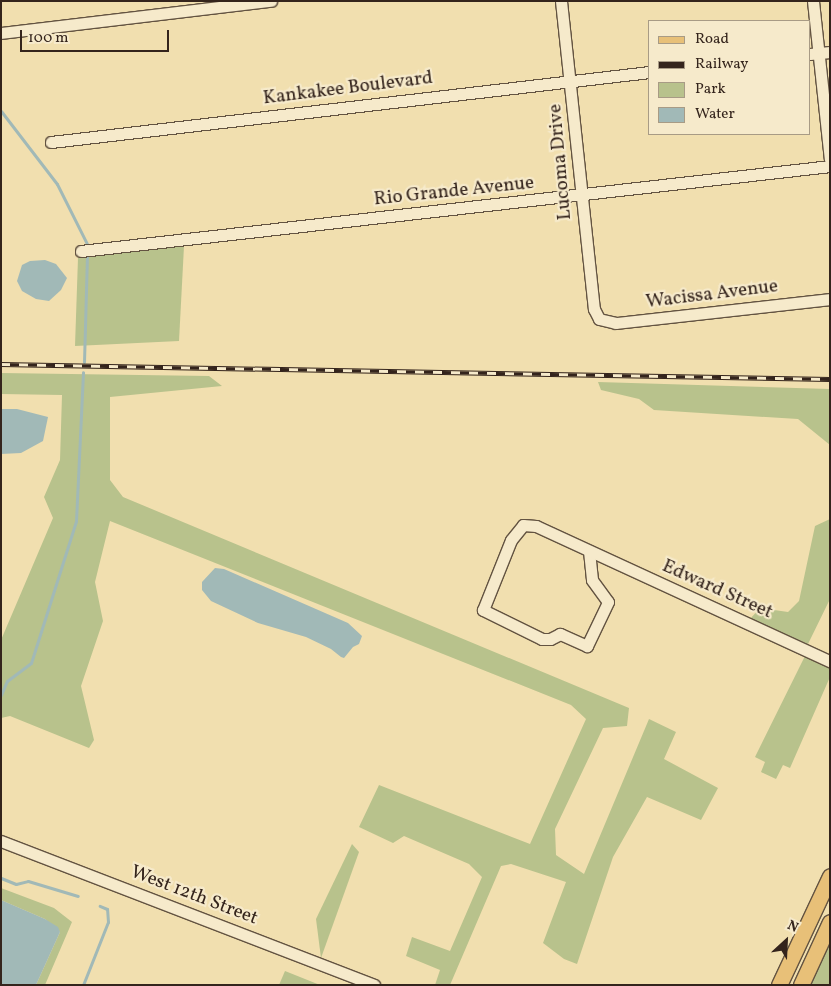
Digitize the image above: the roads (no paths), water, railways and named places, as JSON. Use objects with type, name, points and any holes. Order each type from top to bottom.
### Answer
[{"type":"main road","points":[[779,985],[830,876]]},
{"type":"main road","points":[[801,985],[830,921]]},
{"type":"street","points":[[1,34],[271,1]]},
{"type":"street","name":"Lucoma Drive","points":[[561,1],[594,309],[599,319]]},
{"type":"street","points":[[813,1],[830,159]]},
{"type":"street","name":"Kankakee Boulevard","points":[[51,142],[648,72]]},
{"type":"street","name":"Rio Grande Avenue","points":[[81,251],[830,166]]},
{"type":"street","name":"Wacissa Avenue","points":[[599,319],[616,323],[830,299]]},
{"type":"street","name":"Edward Street","points":[[589,551],[592,580],[608,602],[587,646],[560,634],[550,639],[542,639],[483,610],[511,540],[523,525],[536,526],[830,661]]},
{"type":"street","name":"West 12th Street","points":[[1,841],[374,985]]},
{"type":"street","points":[[812,913],[830,921]]},
{"type":"water","points":[[45,260],[56,264],[67,278],[61,290],[49,301],[36,299],[22,291],[17,281],[22,265],[30,261]]},
{"type":"water","points":[[1,409],[17,409],[48,417],[43,441],[21,453],[1,454]]},
{"type":"water","points":[[215,568],[224,569],[348,623],[362,636],[359,644],[353,647],[344,658],[331,649],[306,637],[258,623],[211,601],[202,590],[202,582]]},
{"type":"water","points":[[1,900],[45,919],[58,927],[60,932],[36,985],[1,985]]},
{"type":"waterway","points":[[1,111],[57,184],[87,244]]},
{"type":"waterway","points":[[84,362],[87,254]]},
{"type":"waterway","points":[[1,695],[7,681],[31,663],[76,521],[83,372]]},
{"type":"waterway","points":[[1,878],[16,884],[28,881],[78,896]]},
{"type":"waterway","points":[[83,985],[108,922],[107,909],[100,906]]},
{"type":"railway","points":[[1,364],[830,379]]}]
